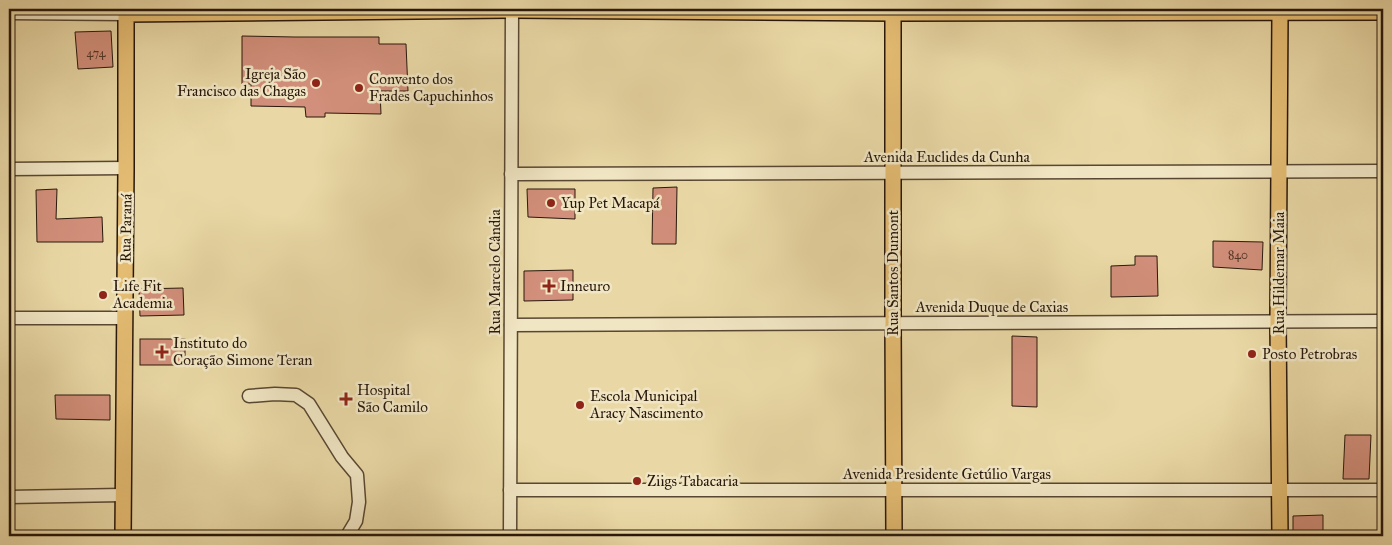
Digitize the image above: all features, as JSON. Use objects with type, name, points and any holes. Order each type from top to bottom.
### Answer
[{"type":"main road","points":[[126,11],[512,9],[1383,12]]},
{"type":"main road","name":"Rua Paraná","points":[[123,536],[126,11]]},
{"type":"main road","name":"Rua Santos Dumont","points":[[893,11],[894,536]]},
{"type":"main road","name":"Rua Hildemar Maia","points":[[1280,11],[1278,322],[1280,536]]},
{"type":"street","name":"Rua Marcelo Cândia","points":[[510,536],[512,9]]},
{"type":"street","points":[[9,13],[126,11]]},
{"type":"street","points":[[9,169],[126,168]]},
{"type":"street","name":"Avenida Euclides da Cunha","points":[[511,174],[1383,172]]},
{"type":"street","points":[[9,318],[124,318]]},
{"type":"street","name":"Avenida Duque de Caxias","points":[[511,325],[1383,320]]},
{"type":"street","points":[[249,396],[296,395],[309,404],[342,457],[357,475],[359,502],[356,521],[347,536]]},
{"type":"street","name":"Avenida Presidente Getúlio Vargas","points":[[510,490],[1383,490]]},
{"type":"street","points":[[9,497],[122,495]]},
{"type":"building","points":[[111,31],[113,67],[78,69],[75,32]]},
{"type":"building","points":[[242,36],[379,37],[379,44],[406,44],[408,91],[380,91],[381,114],[325,113],[325,117],[306,117],[305,107],[251,106],[251,84],[242,84]]},
{"type":"building","points":[[677,187],[676,244],[652,244],[653,188]]},
{"type":"building","points":[[57,189],[56,219],[102,217],[103,242],[37,242],[36,190]]},
{"type":"building","name":"Yup Pet Macapá","points":[[527,189],[575,189],[575,219],[528,217]]},
{"type":"building","points":[[1213,241],[1263,242],[1262,270],[1213,267]]},
{"type":"building","points":[[1135,256],[1157,256],[1158,296],[1111,297],[1111,266],[1135,265]]},
{"type":"building","name":"Inneuro","points":[[573,270],[573,300],[524,301],[524,271]]},
{"type":"building","points":[[183,288],[184,315],[140,316],[139,289]]},
{"type":"building","points":[[1012,336],[1037,337],[1037,407],[1012,406]]},
{"type":"building","name":"Instituto do Coração Simone Teran","points":[[140,339],[185,339],[185,365],[140,365]]},
{"type":"building","points":[[55,395],[110,395],[110,420],[56,419]]},
{"type":"building","points":[[1345,435],[1371,435],[1369,479],[1343,479]]},
{"type":"building","points":[[1323,515],[1323,536],[1293,536],[1293,516]]},
{"type":"place","name":"Igreja São Francisco das Chagas","points":[[316,83]]},
{"type":"place","name":"Convento dos Frades Capuchinhos","points":[[359,88]]},
{"type":"place","name":"Yup Pet Macapá","points":[[551,203]]},
{"type":"place","name":"Inneuro","points":[[549,286]]},
{"type":"place","name":"Life Fit Academia","points":[[103,295]]},
{"type":"place","name":"Instituto do Coração Simone Teran","points":[[162,352]]},
{"type":"place","name":"Posto Petrobras","points":[[1252,354]]},
{"type":"place","name":"Hospital São Camilo","points":[[346,399]]},
{"type":"place","name":"Escola Municipal Aracy Nascimento","points":[[580,405]]},
{"type":"place","name":"Ziigs Tabacaria","points":[[637,481]]}]
